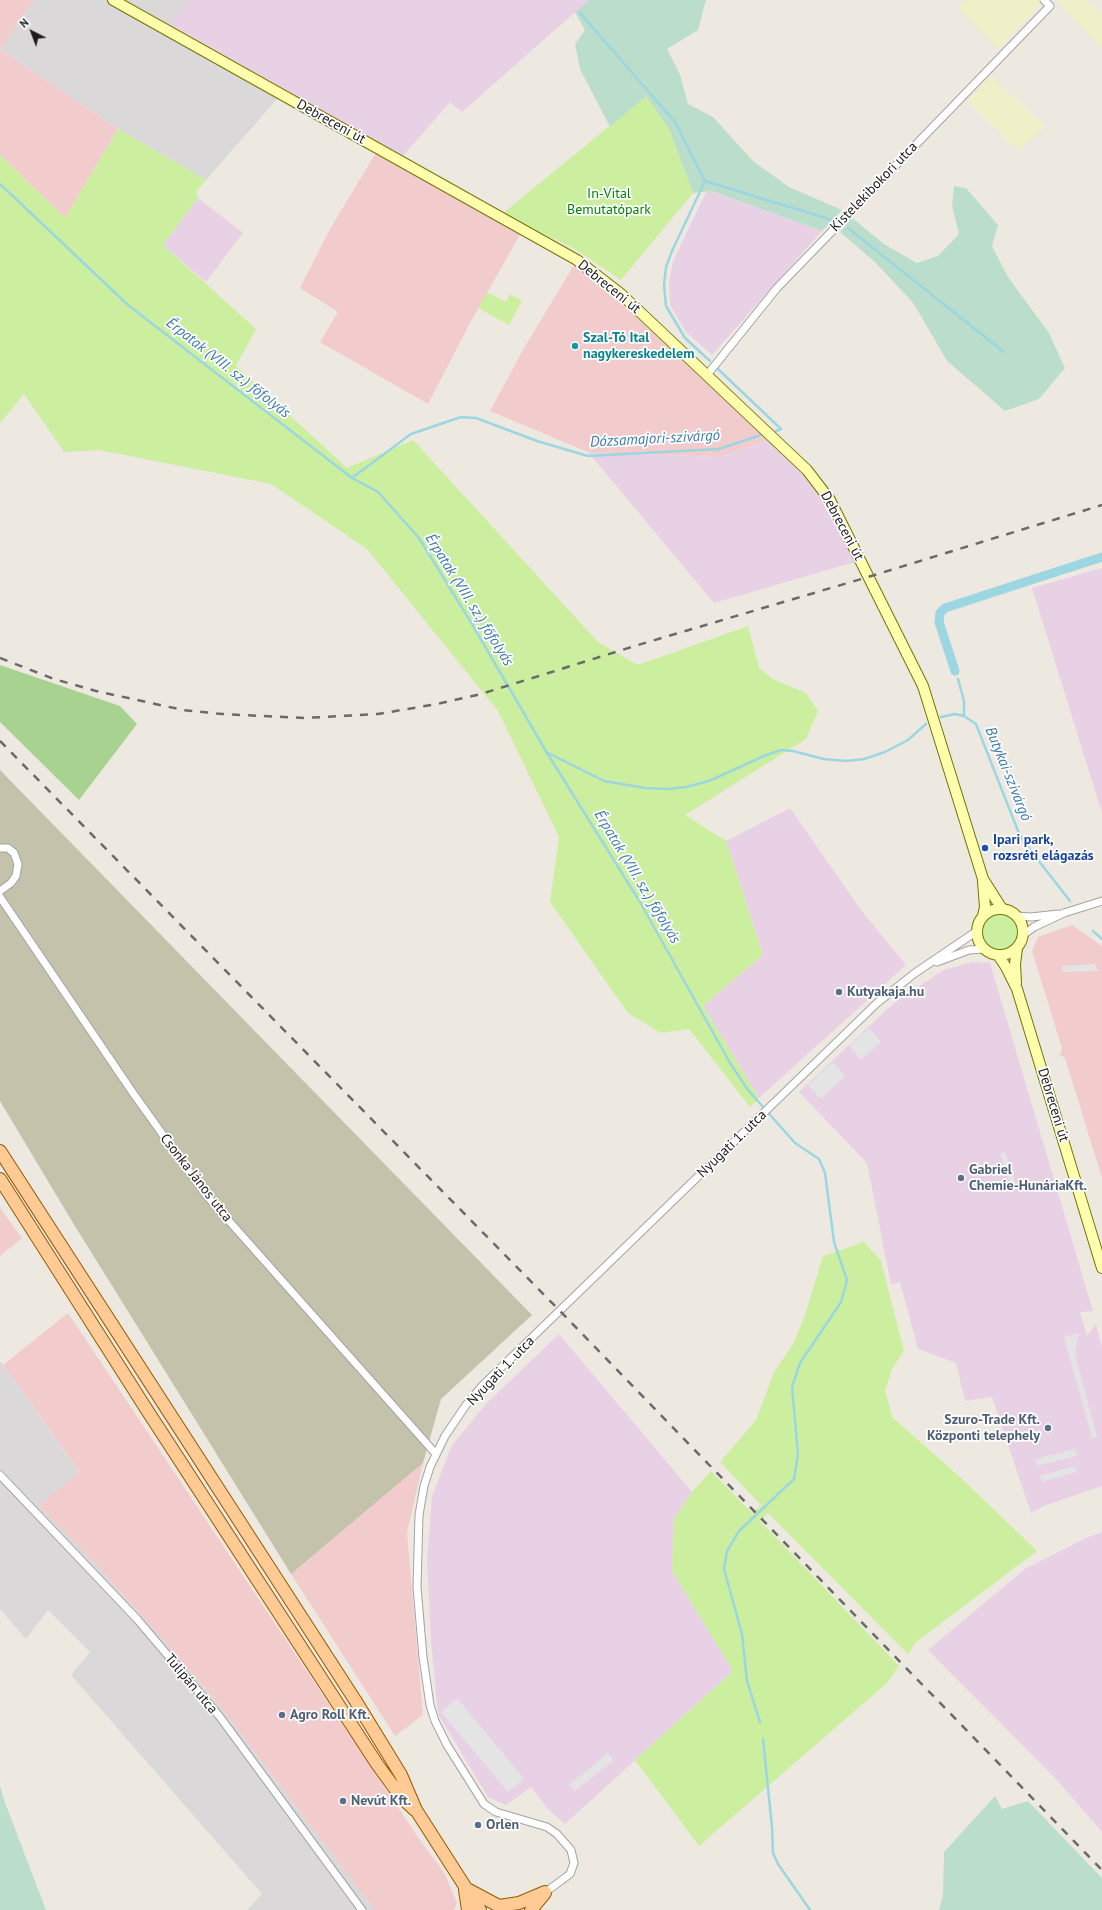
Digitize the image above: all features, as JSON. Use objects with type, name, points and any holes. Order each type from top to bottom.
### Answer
[{"type":"main road","points":[[0,1151],[355,1700],[401,1775],[416,1810],[480,1910]]},
{"type":"main road","points":[[0,1179],[145,1407],[377,1764],[401,1797],[416,1810]]},
{"type":"main road","points":[[464,1887],[498,1906],[519,1903],[546,1892]]},
{"type":"main road","points":[[464,1887],[468,1910]]},
{"type":"main road","points":[[529,1910],[546,1892]]},
{"type":"street","name":"Debreceni út","points":[[113,0],[577,260],[621,294],[816,479],[830,500],[923,686],[983,879]]},
{"type":"street","name":"Kistelekibokori utca","points":[[707,375],[777,288],[1047,3]]},
{"type":"street","points":[[0,848],[8,848],[14,852],[18,864],[16,876],[11,883],[0,891]]},
{"type":"street","points":[[983,879],[1002,909]]},
{"type":"street","points":[[983,879],[985,901],[983,916],[977,931],[980,944],[984,949],[998,955],[1006,955],[1017,948]]},
{"type":"street","name":"Csonka János utca","points":[[0,897],[133,1093],[206,1195],[436,1454]]},
{"type":"street","points":[[1023,935],[1064,913],[1102,901]]},
{"type":"street","points":[[983,916],[992,910],[1002,909],[1013,912],[1017,916],[1023,928],[1023,935],[1017,948],[1015,964],[1017,989]]},
{"type":"street","points":[[1017,916],[1031,917],[1064,913]]},
{"type":"street","name":"Nyugati 1. utca","points":[[517,1910],[546,1892],[570,1874],[574,1864],[570,1850],[557,1834],[547,1827],[496,1812],[484,1804],[447,1745],[435,1721],[430,1705],[423,1657],[417,1587],[418,1530],[424,1486],[436,1454],[454,1422],[483,1385],[877,1003],[922,968],[977,931]]},
{"type":"street","name":"Nyugati 1. utca","points":[[922,968],[969,950],[984,949]]},
{"type":"street","points":[[998,955],[1017,989]]},
{"type":"street","name":"Debreceni út","points":[[1017,989],[1102,1268]]},
{"type":"street","name":"Tulipán utca","points":[[0,1474],[137,1619],[220,1717],[362,1910]]},
{"type":"shaded area","points":[[0,0],[34,0],[0,49]]},
{"type":"shaded area","points":[[34,0],[192,0],[170,24],[285,90],[206,180],[118,129],[0,49]]},
{"type":"shaded area","points":[[192,0],[589,0],[462,112],[450,102],[403,156],[381,144],[379,148],[285,90],[169,24]]},
{"type":"shaded area","points":[[0,49],[118,129],[65,218],[0,155]]},
{"type":"shaded area","points":[[381,144],[502,214],[526,224],[470,323],[428,404],[320,342],[338,312],[300,288],[329,231]]},
{"type":"shaded area","points":[[707,190],[822,231],[712,355],[686,332],[670,305],[669,282],[673,261]]},
{"type":"shaded area","points":[[198,198],[243,233],[206,282],[163,245]]},
{"type":"shaded area","points":[[574,265],[612,294],[768,440],[719,457],[588,452],[490,411],[524,348]]},
{"type":"shaded area","points":[[768,440],[789,458],[816,491],[855,562],[714,603],[588,452],[719,457]]},
{"type":"shaded area","points":[[1102,568],[1102,813],[1032,588]]},
{"type":"shaded area","points":[[0,770],[532,1315],[441,1399],[423,1463],[291,1574],[70,1218],[0,1101]]},
{"type":"shaded area","points":[[790,808],[861,910],[906,965],[759,1098],[703,1006],[763,955],[726,841]]},
{"type":"shaded area","points":[[1072,925],[1102,946],[1102,1178],[1065,1058],[1060,1055],[1062,1048],[1032,951],[1038,937]]},
{"type":"shaded area","points":[[972,962],[990,963],[1093,1311],[1080,1312],[1087,1336],[1096,1324],[1102,1347],[1102,1486],[1044,1506],[1031,1513],[992,1397],[965,1401],[956,1363],[918,1349],[900,1282],[891,1285],[867,1163],[799,1092],[896,1001],[944,970]]},
{"type":"shaded area","points":[[1094,964],[1099,971],[1063,972],[1062,966]]},
{"type":"shaded area","points":[[869,1028],[881,1042],[861,1060],[849,1046]]},
{"type":"shaded area","points":[[833,1062],[845,1076],[821,1099],[808,1085]]},
{"type":"shaded area","points":[[1005,1152],[1017,1188],[1012,1190],[1000,1154]]},
{"type":"shaded area","points":[[0,1208],[22,1238],[0,1256]]},
{"type":"shaded area","points":[[68,1313],[422,1843],[444,1872],[457,1903],[454,1910],[375,1910],[212,1696],[97,1565],[39,1505],[80,1472],[3,1365]]},
{"type":"shaded area","points":[[1079,1333],[1075,1354],[1097,1437],[1092,1438],[1064,1337]]},
{"type":"shaded area","points":[[559,1334],[692,1492],[674,1519],[672,1571],[733,1671],[565,1824],[548,1809],[531,1787],[506,1805],[488,1797],[438,1714],[431,1641],[427,1559],[432,1496],[452,1445],[487,1403]]},
{"type":"shaded area","points":[[0,1361],[80,1473],[40,1505],[97,1565],[212,1696],[375,1910],[247,1910],[262,1894],[71,1675],[90,1652],[48,1610],[26,1639],[0,1609]]},
{"type":"shaded area","points":[[1075,1449],[1077,1456],[1037,1466],[1035,1459]]},
{"type":"shaded area","points":[[423,1463],[407,1533],[423,1715],[395,1736],[291,1574]]},
{"type":"shaded area","points":[[1075,1466],[1076,1472],[1042,1482],[1040,1476]]},
{"type":"shaded area","points":[[1102,1532],[1102,1832],[1056,1779],[928,1650],[1025,1569],[1086,1538]]},
{"type":"shaded area","points":[[457,1698],[524,1779],[508,1792],[441,1712]]},
{"type":"shaded area","points":[[608,1753],[614,1760],[575,1791],[569,1785]]},
{"type":"green space","points":[[589,0],[706,0],[698,30],[667,49],[680,75],[688,104],[713,117],[753,161],[789,187],[842,210],[822,231],[711,191],[693,193],[669,129],[646,96],[610,127],[580,69],[575,44],[585,30],[575,12]]},
{"type":"green space","points":[[967,0],[1040,0],[1042,2],[998,49],[958,9]]},
{"type":"green space","points":[[1060,0],[1087,0],[1102,15],[1102,49],[1058,2]]},
{"type":"green space","points":[[991,76],[1045,127],[1019,151],[968,101]]},
{"type":"green space","name":"In-Vital Bemutatópark","points":[[646,96],[669,129],[693,193],[621,280],[575,249],[502,214]]},
{"type":"green space","points":[[118,129],[206,180],[196,192],[198,198],[163,245],[256,329],[236,366],[347,468],[413,440],[598,642],[638,665],[748,626],[759,668],[773,679],[806,693],[818,711],[806,739],[685,815],[726,841],[763,955],[703,1006],[759,1098],[750,1107],[689,1029],[661,1033],[628,1013],[550,902],[559,837],[498,711],[367,549],[271,484],[99,450],[64,452],[24,394],[0,423],[0,155],[65,218]]},
{"type":"green space","points":[[954,186],[966,188],[998,225],[992,246],[1008,277],[1049,333],[1065,368],[1039,399],[1005,411],[947,361],[914,304],[875,262],[840,232],[852,218],[884,244],[917,263],[938,256],[959,234],[952,206]]},
{"type":"green space","points":[[487,292],[506,302],[510,294],[522,301],[509,325],[478,308]]},
{"type":"green space","points":[[0,665],[120,706],[137,724],[79,800],[0,722]]},
{"type":"green space","points":[[1004,914],[1013,919],[1017,925],[1017,939],[1013,945],[1004,950],[996,950],[987,945],[983,939],[982,928],[987,919],[993,915]]},
{"type":"green space","points":[[864,1242],[881,1261],[904,1351],[892,1369],[885,1391],[893,1418],[960,1477],[1037,1551],[916,1642],[908,1654],[768,1513],[760,1521],[899,1666],[887,1683],[699,1846],[635,1760],[733,1671],[672,1571],[674,1519],[692,1492],[711,1471],[752,1513],[761,1505],[720,1462],[756,1420],[774,1372],[793,1344],[804,1318],[823,1256]]},
{"type":"green space","points":[[0,1785],[4,1800],[46,1910],[0,1910]]},
{"type":"green space","points":[[995,1796],[1002,1809],[1028,1801],[1102,1878],[1102,1910],[939,1910],[943,1895],[944,1852]]},
{"type":"waterway","name":"Dózsamajori-szivárgó","points":[[580,13],[675,122],[705,181],[672,251],[666,267],[664,285],[666,306],[685,338],[710,361]]},
{"type":"waterway","points":[[705,181],[832,220]]},
{"type":"waterway","name":"Érpatak (VIII. sz.) főfolyás","points":[[0,184],[128,305],[352,478],[378,492],[419,538],[472,624],[547,753],[640,902],[730,1063],[748,1090],[795,1143],[819,1159],[825,1173],[834,1242],[847,1280],[841,1302],[800,1363],[792,1387],[798,1454],[794,1479],[739,1531],[727,1551],[724,1569],[742,1634],[747,1681],[760,1722]]},
{"type":"waterway","points":[[848,228],[1004,352]]},
{"type":"waterway","points":[[718,369],[781,429],[776,431]]},
{"type":"waterway","name":"Dózsamajori-szivárgó","points":[[352,478],[411,434],[461,417],[476,418],[537,441],[588,456],[719,449],[764,434]]},
{"type":"waterway","points":[[955,671],[939,622],[940,613],[945,608],[1102,557]]},
{"type":"waterway","points":[[958,679],[964,701],[964,716]]},
{"type":"waterway","name":"Butykai-szivárgó","points":[[941,717],[955,714],[964,716],[976,724],[1018,831],[1024,842],[1070,901]]},
{"type":"waterway","name":"Butykai-szivárgó","points":[[548,753],[604,781],[645,788],[668,789],[686,787],[709,781],[764,756],[781,750],[793,751],[824,759],[846,761],[864,759],[885,752],[908,740],[926,724]]},
{"type":"waterway","name":"Butykai-szivárgó","points":[[1093,931],[1102,939]]},
{"type":"waterway","name":"Érpatak (VIII. sz.) főfolyás","points":[[763,1739],[772,1827],[773,1853],[778,1864],[810,1910]]},
{"type":"railway","points":[[0,658],[54,679],[96,691],[183,710],[222,714],[304,718],[378,714],[437,704],[481,694],[1102,505]]},
{"type":"railway","points":[[0,741],[560,1311],[1102,1870]]},
{"type":"place","name":"Szal-Tó Ital nagykereskedelem","points":[[575,346]]},
{"type":"place","name":"Ipari park, rozsréti elágazás","points":[[985,848]]},
{"type":"place","name":"Kutyakaja.hu","points":[[839,992]]},
{"type":"place","name":"Gabriel Chemie-HunáriaKft.","points":[[961,1178]]},
{"type":"place","name":"Szuro-Trade Kft. Központi telephely","points":[[1048,1428]]},
{"type":"place","name":"Agro Roll Kft.","points":[[282,1715]]},
{"type":"place","name":"Nevút Kft.","points":[[343,1801]]},
{"type":"place","name":"Orlen","points":[[478,1825]]}]
